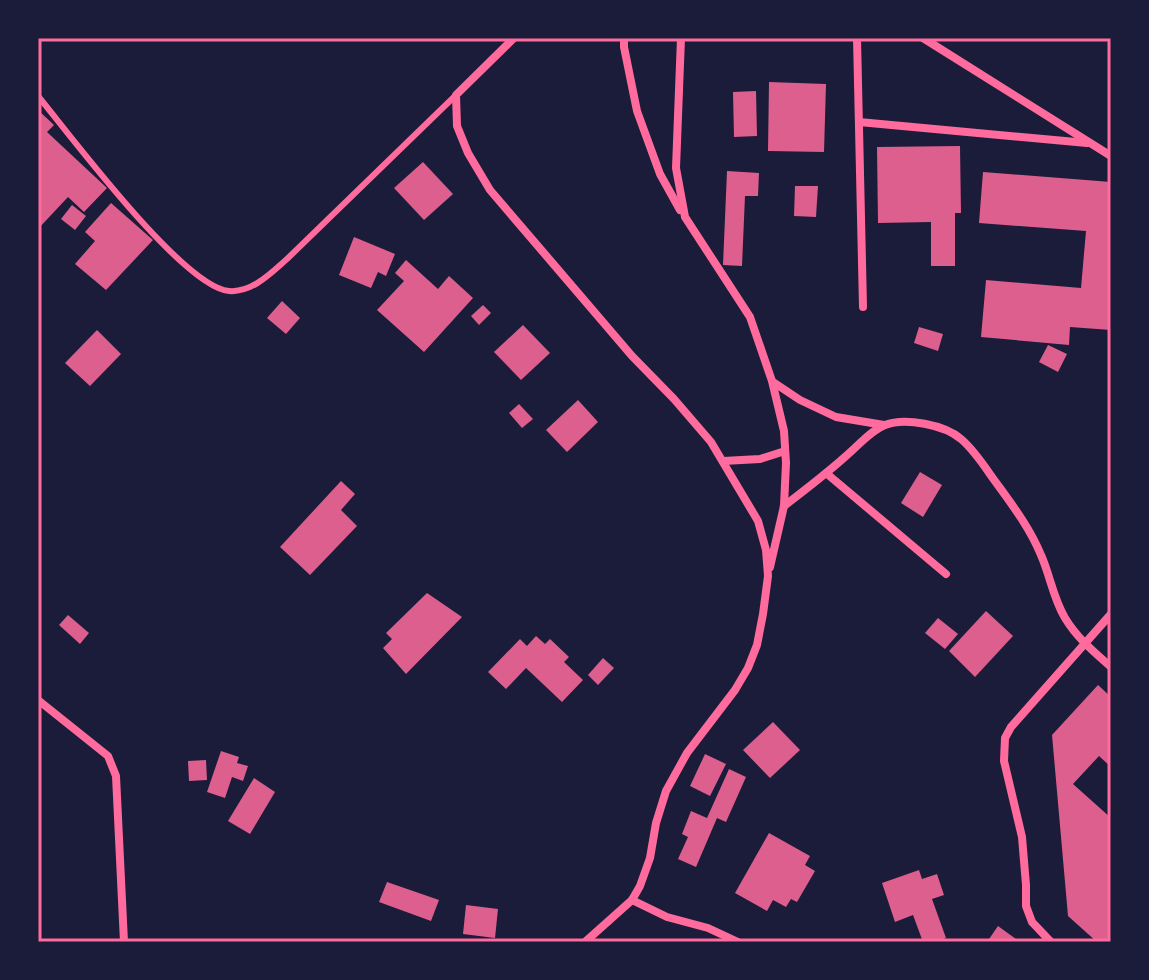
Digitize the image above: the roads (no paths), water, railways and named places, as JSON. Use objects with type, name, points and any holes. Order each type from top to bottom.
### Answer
[{"type":"street","points":[[514,38],[456,95],[457,126],[468,153],[490,190],[632,356],[711,442],[758,521],[766,550],[768,576]]},
{"type":"street","points":[[585,942],[632,900],[650,858],[666,791],[687,753],[748,668],[757,645],[784,506],[784,431],[772,381],[750,317],[660,174],[637,111],[624,38]]},
{"type":"street","points":[[681,38],[676,168],[685,217]]},
{"type":"street","points":[[857,38],[863,307]]},
{"type":"street","points":[[923,38],[1111,156]]},
{"type":"street","points":[[859,122],[1087,143]]},
{"type":"street","points":[[772,381],[800,400],[836,417],[884,425],[926,425],[947,429],[963,440],[1030,533],[1065,618],[1084,644],[1111,667]]},
{"type":"street","points":[[784,506],[884,425]]},
{"type":"street","points":[[723,461],[760,459],[785,451]]},
{"type":"street","points":[[826,473],[946,574]]},
{"type":"street","points":[[1051,942],[1027,913],[1022,837],[1004,761],[1005,738],[1011,727],[1111,614]]},
{"type":"street","points":[[38,700],[108,756],[113,765],[124,942]]},
{"type":"street","points":[[632,900],[667,917],[708,928],[738,942]]},
{"type":"lane","points":[[38,96],[146,228],[205,282],[215,288],[240,291],[263,280],[287,259],[456,95]]}]
